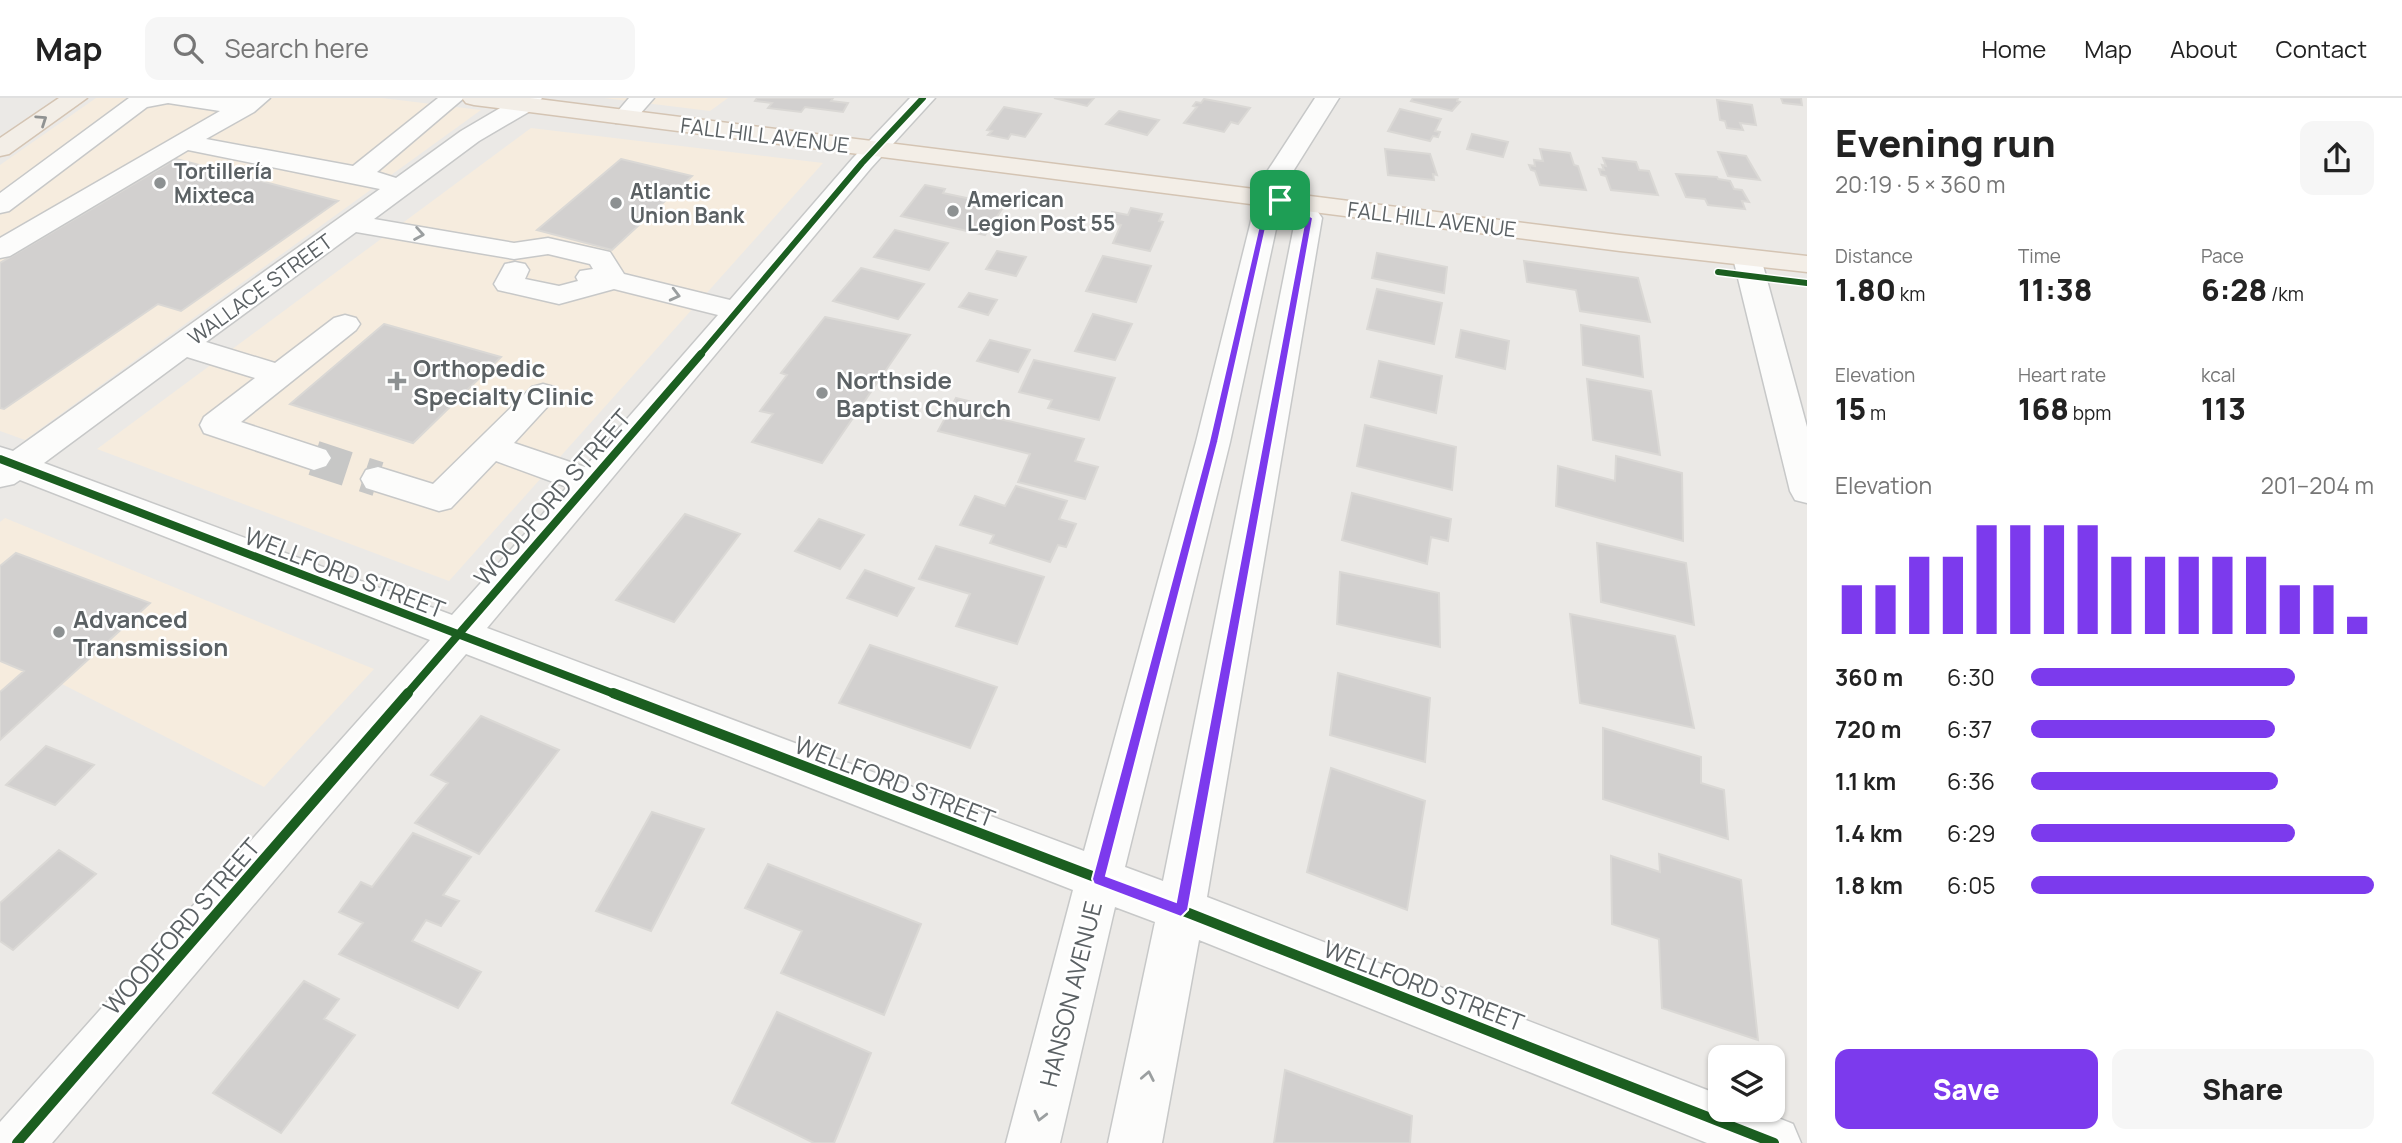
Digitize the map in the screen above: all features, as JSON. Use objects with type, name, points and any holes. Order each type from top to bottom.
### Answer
[{"type":"main road","points":[[0,149],[75,98]]},
{"type":"main road","name":"FALL HILL AVENUE","points":[[474,98],[527,102],[624,118],[1807,264]]},
{"type":"street","points":[[0,205],[140,101],[160,98]]},
{"type":"street","points":[[176,98],[252,102]]},
{"type":"street","points":[[358,175],[452,98]]},
{"type":"street","points":[[624,118],[642,98]]},
{"type":"street","name":"WOODFORD STREET","points":[[18,1143],[591,482],[876,148],[923,98]]},
{"type":"street","name":"HANSON AVENUE","points":[[1033,1143],[1098,879],[1213,442],[1266,213],[1280,200],[1275,179],[1326,98]]},
{"type":"street","points":[[0,250],[252,102]]},
{"type":"street","name":"WALLACE STREET","points":[[6,467],[183,345],[470,136],[527,102]]},
{"type":"street","points":[[185,142],[358,175],[400,187]]},
{"type":"street","points":[[1135,1143],[1181,910],[1309,218],[1280,200]]},
{"type":"street","points":[[351,223],[514,260],[548,246],[600,258],[614,280]]},
{"type":"street","points":[[1747,258],[1807,491]]},
{"type":"street","points":[[514,260],[508,284],[559,295],[614,280],[737,311]]},
{"type":"street","points":[[314,458],[216,425],[345,324]]},
{"type":"street","points":[[183,345],[281,376]]},
{"type":"street","points":[[377,479],[439,499],[542,394]]},
{"type":"street","points":[[1213,442],[1265,453]]},
{"type":"street","points":[[490,447],[591,482]]},
{"type":"street","name":"WELLFORD STREET","points":[[6,467],[1181,910],[1774,1143]]},
{"type":"shaded area","points":[[96,98],[382,98],[481,110],[25,440],[0,431],[0,165]]},
{"type":"shaded area","points":[[604,98],[728,98],[710,111]]},
{"type":"shaded area","points":[[531,128],[823,163],[449,581],[97,449]]},
{"type":"shaded area","points":[[5,518],[374,669],[264,787],[62,684],[0,740],[0,522]]},
{"type":"building","points":[[757,98],[833,98],[831,101],[848,103],[843,112],[805,107],[801,112],[768,108],[772,103],[755,101]]},
{"type":"building","points":[[1054,98],[1094,98],[1087,106]]},
{"type":"building","points":[[1413,98],[1458,98],[1457,101],[1460,102],[1452,111],[1411,101]]},
{"type":"building","points":[[1781,98],[1801,98],[1802,105],[1783,103]]},
{"type":"building","points":[[1204,99],[1250,108],[1238,124],[1231,122],[1224,132],[1184,123],[1197,107],[1193,106],[1196,102],[1201,103]]},
{"type":"building","points":[[1717,100],[1752,105],[1756,125],[1740,123],[1743,130],[1727,128],[1725,121],[1720,120]]},
{"type":"building","points":[[1004,107],[1041,114],[1025,137],[1011,134],[1008,139],[988,135],[992,131],[987,130]]},
{"type":"building","points":[[1400,109],[1441,119],[1435,131],[1440,132],[1438,137],[1433,136],[1430,141],[1388,131]]},
{"type":"building","points":[[1119,111],[1159,120],[1147,135],[1106,124]]},
{"type":"building","points":[[1472,134],[1508,142],[1503,157],[1467,149]]},
{"type":"building","points":[[1385,149],[1430,154],[1437,175],[1433,174],[1434,180],[1388,175]]},
{"type":"building","points":[[1540,149],[1570,153],[1574,165],[1578,166],[1586,190],[1540,185],[1535,171],[1531,170],[1529,165],[1535,166],[1534,160],[1543,161]]},
{"type":"building","points":[[1718,152],[1746,156],[1760,180],[1728,176]]},
{"type":"building","points":[[1603,158],[1636,162],[1639,170],[1649,171],[1658,195],[1611,190],[1606,176],[1601,175],[1599,169],[1604,170],[1602,165],[1606,166]]},
{"type":"building","points":[[176,159],[338,201],[181,311],[158,304],[4,409],[0,408],[0,263]]},
{"type":"building","name":"Atlantic Union Bank","points":[[621,159],[692,176],[612,250],[537,230]]},
{"type":"building","points":[[1676,174],[1717,177],[1730,181],[1734,189],[1742,190],[1749,202],[1742,201],[1745,209],[1708,205],[1705,199],[1686,197]]},
{"type":"building","name":"American Legion Post 55","points":[[925,185],[945,189],[943,193],[1004,206],[985,235],[901,216]]},
{"type":"building","points":[[1131,208],[1162,214],[1159,221],[1163,222],[1150,251],[1113,243],[1121,225],[1108,222],[1112,212],[1128,215]]},
{"type":"building","points":[[895,230],[948,243],[929,270],[874,257]]},
{"type":"building","points":[[997,251],[1026,257],[1016,276],[986,269]]},
{"type":"building","points":[[1377,253],[1447,267],[1444,293],[1372,278]]},
{"type":"building","points":[[1103,256],[1151,266],[1136,302],[1086,291]]},
{"type":"building","points":[[1524,261],[1638,278],[1650,322],[1580,311],[1576,290],[1527,282]]},
{"type":"building","points":[[861,268],[924,284],[898,319],[833,301]]},
{"type":"building","points":[[1377,289],[1442,303],[1434,344],[1367,329]]},
{"type":"building","points":[[969,293],[997,300],[988,315],[959,307]]},
{"type":"building","points":[[1093,314],[1132,324],[1115,360],[1075,351]]},
{"type":"building","name":"Northside Baptist Church","points":[[825,317],[910,335],[822,463],[752,442],[773,414],[760,411],[787,375],[781,373]]},
{"type":"building","name":"Orthopedic Specialty Clinic","points":[[384,324],[501,357],[413,443],[290,404]]},
{"type":"building","points":[[1581,325],[1639,336],[1643,377],[1583,365]]},
{"type":"building","points":[[1461,330],[1509,341],[1505,369],[1456,357]]},
{"type":"building","points":[[990,340],[1030,350],[1018,372],[977,361]]},
{"type":"building","points":[[1034,360],[1115,378],[1099,420],[1048,408],[1052,400],[1019,392]]},
{"type":"building","points":[[1379,361],[1442,376],[1436,413],[1371,397]]},
{"type":"building","points":[[1587,379],[1651,391],[1660,455],[1593,440]]},
{"type":"building","points":[[956,398],[988,406],[983,415],[1084,439],[1075,461],[1098,467],[1085,499],[1018,482],[1030,454],[938,431]]},
{"type":"building","points":[[1365,425],[1456,447],[1452,490],[1357,466]]},
{"type":"building","points":[[1616,456],[1682,473],[1683,541],[1556,506],[1558,466],[1615,481]]},
{"type":"building","points":[[1016,486],[1067,501],[1059,519],[1076,524],[1066,547],[1058,545],[1050,562],[990,543],[994,535],[960,525],[975,496],[1005,506]]},
{"type":"building","points":[[1352,493],[1451,519],[1448,541],[1431,537],[1427,564],[1342,540]]},
{"type":"building","points":[[685,514],[740,534],[674,622],[616,600]]},
{"type":"building","points":[[819,519],[864,535],[840,569],[795,551]]},
{"type":"building","points":[[1597,543],[1686,563],[1694,625],[1601,602]]},
{"type":"building","points":[[936,546],[1044,577],[1017,644],[956,626],[970,594],[919,579]]},
{"type":"building","name":"Advanced Transmission","points":[[16,553],[150,603],[0,740],[0,692],[24,671],[0,661],[0,566]]},
{"type":"building","points":[[865,570],[914,588],[897,616],[847,598]]},
{"type":"building","points":[[1340,572],[1439,593],[1440,647],[1337,624]]},
{"type":"building","points":[[1570,614],[1675,636],[1694,728],[1580,703]]},
{"type":"building","points":[[870,645],[997,687],[970,748],[839,703]]},
{"type":"building","points":[[1338,673],[1430,698],[1425,762],[1330,735]]},
{"type":"building","points":[[481,716],[559,750],[479,854],[415,823],[448,783],[431,775]]},
{"type":"building","points":[[1603,728],[1701,757],[1701,783],[1724,790],[1728,839],[1603,799]]},
{"type":"building","points":[[46,746],[94,765],[55,805],[6,785]]},
{"type":"building","points":[[1331,768],[1425,801],[1407,910],[1307,872]]},
{"type":"building","points":[[652,812],[704,829],[651,931],[596,911]]},
{"type":"building","points":[[413,833],[471,857],[443,895],[459,901],[441,926],[426,920],[412,941],[481,972],[458,1008],[339,954],[363,923],[339,912],[361,882],[372,887]]},
{"type":"building","points":[[59,850],[96,874],[13,950],[0,941],[0,903]]},
{"type":"building","points":[[1659,854],[1741,880],[1758,1040],[1662,1008],[1659,939],[1612,924],[1611,856],[1660,872]]},
{"type":"building","points":[[768,864],[921,924],[884,1015],[781,973],[802,931],[745,908]]},
{"type":"building","points":[[304,981],[339,999],[324,1019],[355,1035],[281,1133],[213,1093]]},
{"type":"building","points":[[777,1012],[871,1053],[834,1143],[814,1143],[732,1103]]},
{"type":"building","points":[[1285,1070],[1412,1116],[1410,1143],[1274,1143]]},
{"type":"tunnel","points":[[314,458],[378,479]]},
{"type":"cycle path","points":[[17,1143],[653,411],[862,163],[923,98]]},
{"type":"cycle path","points":[[1718,272],[1807,283]]},
{"type":"cycle path","points":[[0,459],[1181,910],[1774,1143]]},
{"type":"place","name":"Tortillería Mixteca","points":[[160,183]]},
{"type":"place","name":"Atlantic Union Bank","points":[[616,203]]},
{"type":"place","name":"American Legion Post 55","points":[[953,211]]},
{"type":"place","name":"Orthopedic Specialty Clinic","points":[[397,381]]},
{"type":"place","name":"Northside Baptist Church","points":[[822,393]]},
{"type":"place","name":"Advanced Transmission","points":[[59,632]]},
{"type":"route","points":[[1280,200],[1309,218],[1181,910],[1098,879],[1213,442],[1266,213],[1280,200]]}]
